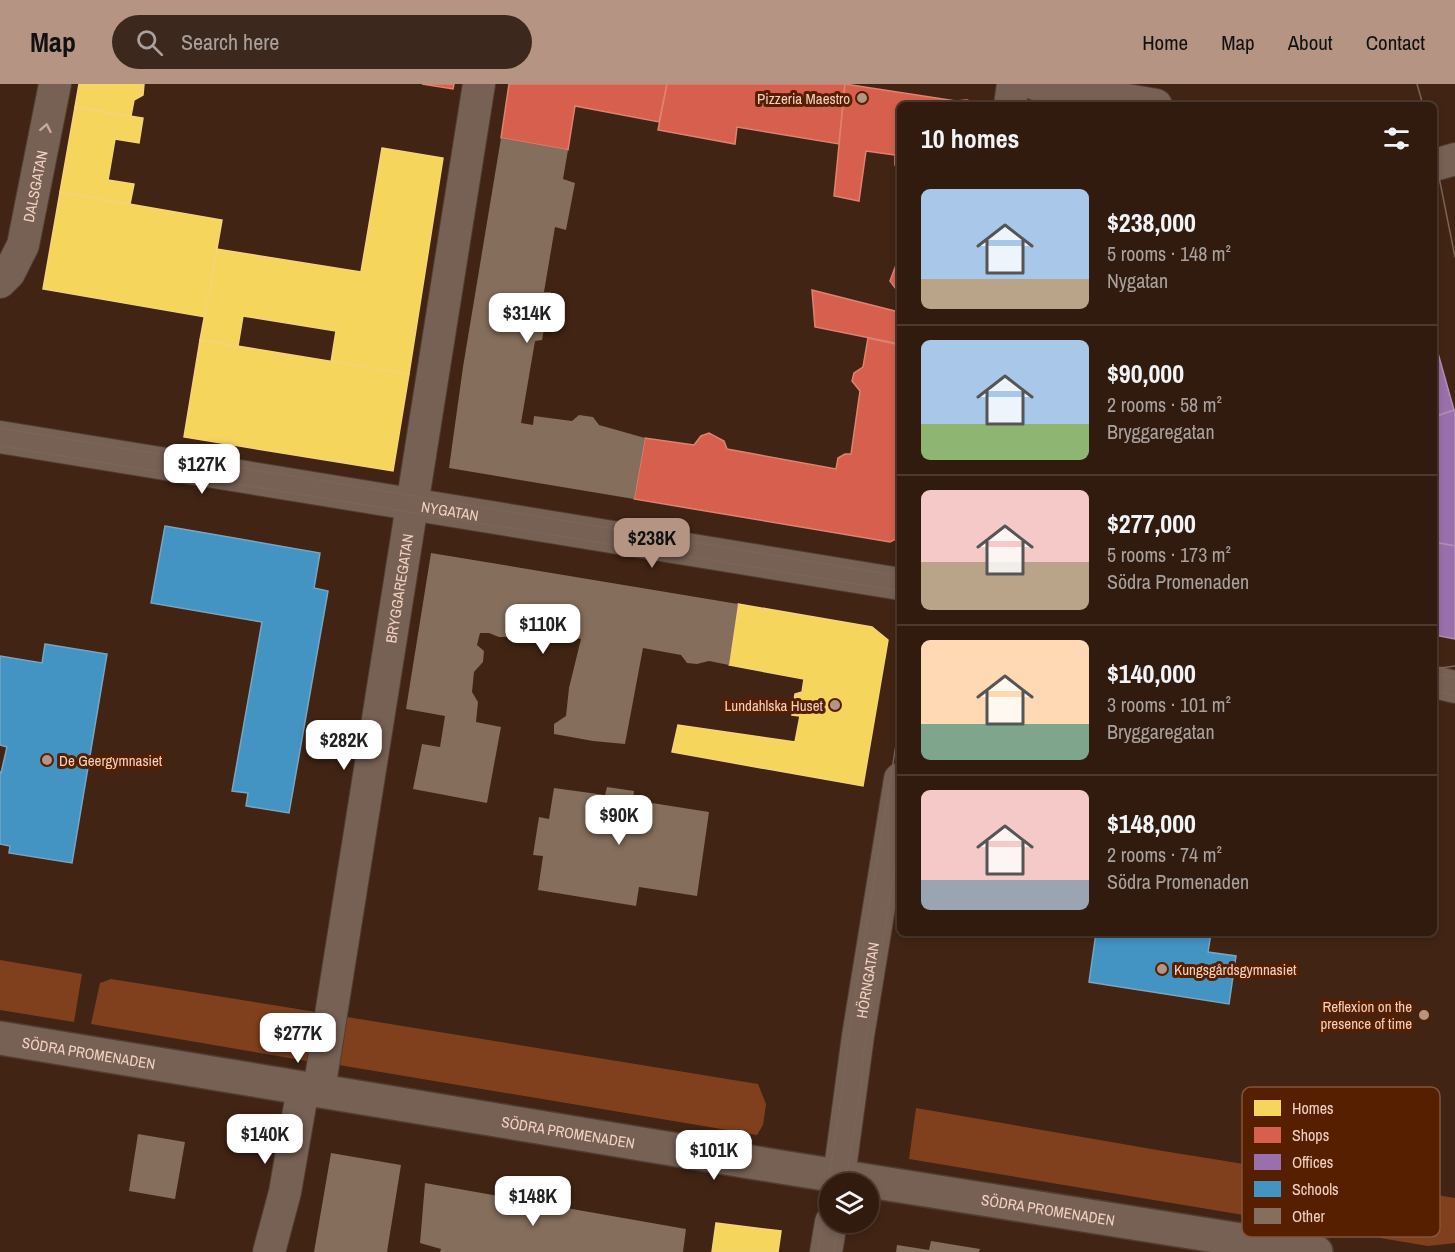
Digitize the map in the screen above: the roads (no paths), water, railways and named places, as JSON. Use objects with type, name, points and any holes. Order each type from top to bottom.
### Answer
[{"type":"main road","name":"SÖDRA PROMENADEN","points":[[0,1038],[819,1177]]},
{"type":"main road","name":"SÖDRA PROMENADEN","points":[[879,1186],[1316,1252]]},
{"type":"street","name":"DALSGATAN","points":[[0,282],[9,273],[23,245],[55,84]]},
{"type":"street","name":"BRYGGAREGATAN","points":[[269,1252],[311,1089],[411,505],[479,84]]},
{"type":"street","points":[[1010,102],[1013,84]]},
{"type":"street","points":[[1035,84],[1139,102]]},
{"type":"street","points":[[1437,164],[1455,159]]},
{"type":"street","name":"NYGATAN","points":[[0,437],[897,584]]},
{"type":"street","points":[[1437,683],[1455,687]]},
{"type":"street","name":"HÖRNGATAN","points":[[839,1173],[858,1036],[897,797]]},
{"type":"street","points":[[826,1252],[829,1233]]},
{"type":"tram line","points":[[1417,84],[1422,102]]},
{"type":"tram line","points":[[1437,167],[1455,257]]},
{"type":"tram line","points":[[0,428],[897,576]]},
{"type":"tram line","points":[[0,446],[897,591]]},
{"type":"tram line","points":[[1437,669],[1455,666]]},
{"type":"tram line","points":[[1437,673],[1455,678]]},
{"type":"tram line","points":[[1437,692],[1455,696]]},
{"type":"tram line","points":[[818,1252],[849,1034],[897,738]]},
{"type":"tram line","points":[[847,1173],[861,1087],[863,1053],[897,854]]},
{"type":"tram line","points":[[834,1252],[837,1233]]},
{"type":"place","name":"Pizzeria Maestro","points":[[862,98]]},
{"type":"place","name":"Lundahlska Huset","points":[[835,705]]},
{"type":"place","name":"De Geergymnasiet","points":[[47,760]]},
{"type":"place","name":"Kungsgårdsgymnasiet","points":[[1162,969]]},
{"type":"place","name":"Reflexion on the presence of time","points":[[1424,1015]]}]
